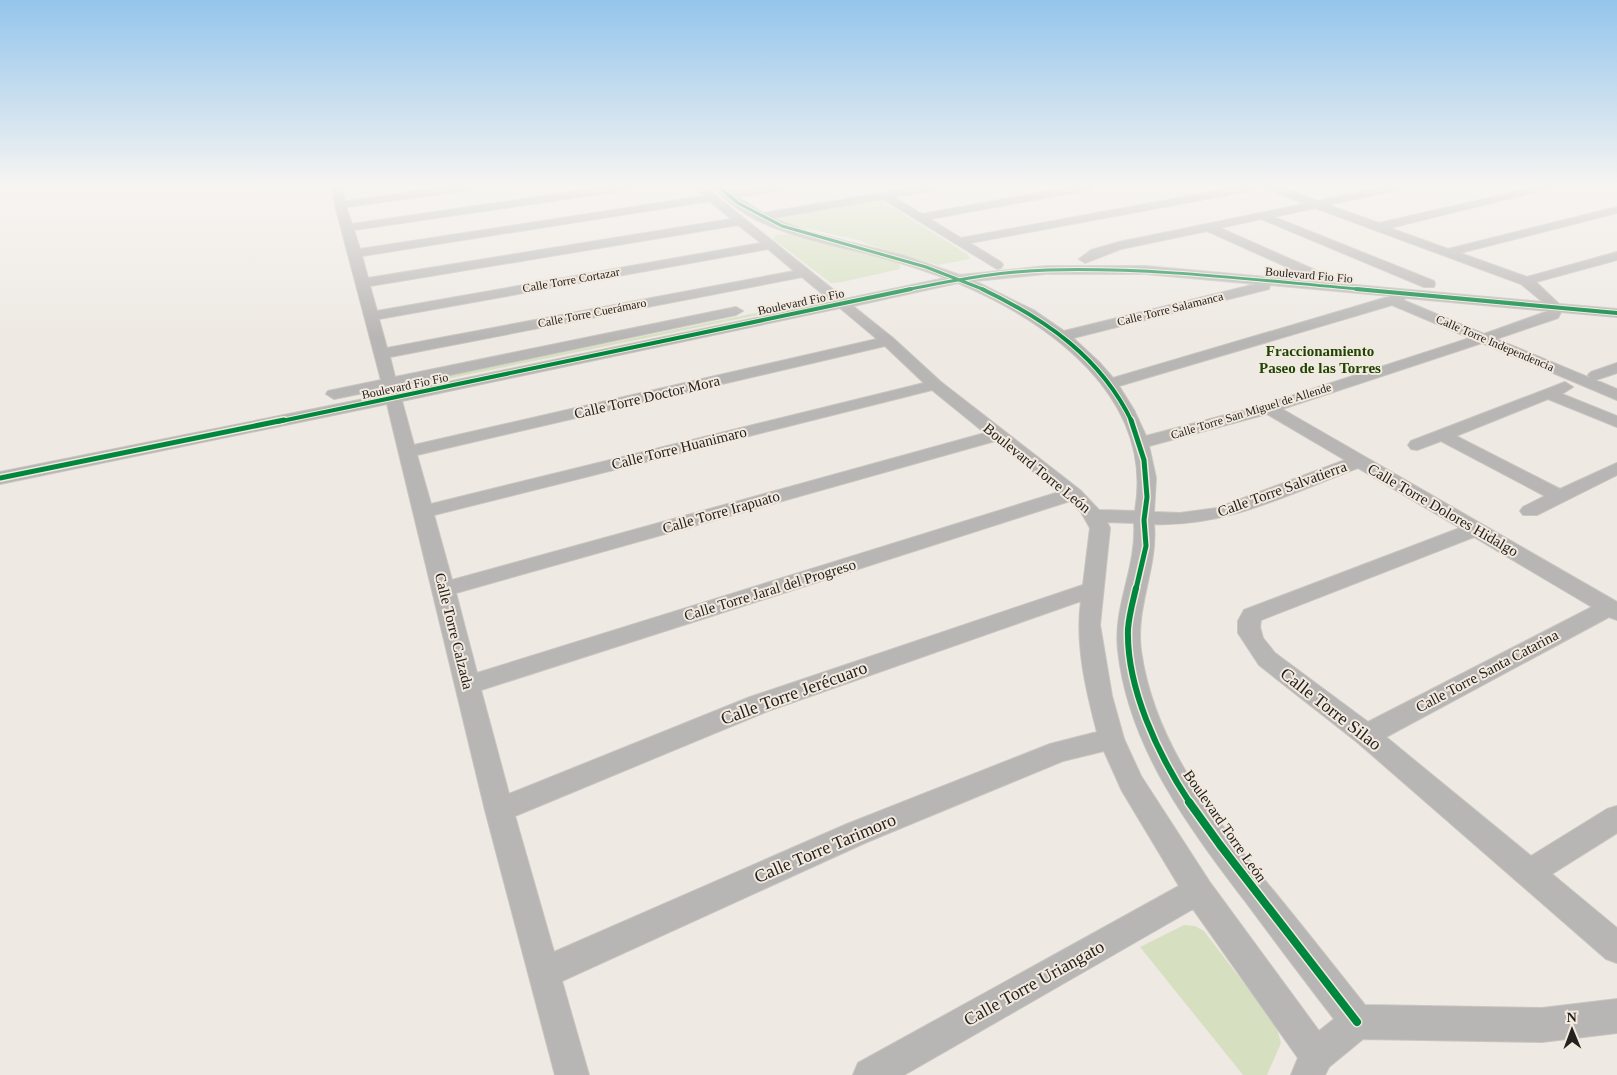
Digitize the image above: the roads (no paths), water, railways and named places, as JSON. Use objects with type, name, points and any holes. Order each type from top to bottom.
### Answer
[{"type":"street","name":"Calle Torre Calzada","points":[[350,237],[444,589],[499,810],[572,1075]]},
{"type":"street","points":[[354,254],[452,237]]},
{"type":"street","points":[[363,283],[697,237]]},
{"type":"street","name":"Calle Torre Cortazar","points":[[372,316],[721,237]]},
{"type":"street","name":"Boulevard Torre León","points":[[766,237],[803,273],[888,341],[935,385],[997,436],[1073,494],[1096,516],[1100,528],[1089,625],[1100,696],[1111,739],[1131,783],[1198,891],[1312,1065]]},
{"type":"street","name":"Boulevard Torre León","points":[[815,237],[942,272],[960,279],[1016,308],[1062,336],[1092,363],[1109,384],[1136,426],[1141,443],[1147,496],[1144,519],[1146,548],[1129,621],[1129,643],[1142,704],[1156,744],[1180,788],[1220,845],[1357,1022]]},
{"type":"street","points":[[956,237],[997,264]]},
{"type":"street","points":[[962,241],[983,237]]},
{"type":"street","points":[[1085,259],[1094,253],[1119,246],[1164,237]]},
{"type":"street","points":[[1231,237],[1311,273]]},
{"type":"street","points":[[1314,237],[1428,284]]},
{"type":"street","points":[[1408,237],[1526,281],[1545,296],[1556,309]]},
{"type":"street","points":[[1449,252],[1508,237]]},
{"type":"street","points":[[1526,281],[1617,256]]},
{"type":"street","name":"Boulevard Fio Fio","points":[[334,394],[392,390],[835,298],[942,272],[997,264],[1085,259],[1191,263],[1617,302]]},
{"type":"street","name":"Boulevard Fio Fio","points":[[0,478],[756,308],[960,279],[1028,272],[1090,269],[1145,270],[1372,291]]},
{"type":"street","name":"Calle Torre Cuerámaro","points":[[381,354],[803,273]]},
{"type":"street","name":"Calle Torre Salamanca","points":[[1062,336],[1279,283]]},
{"type":"street","name":"Calle Torre Independencia","points":[[1372,291],[1398,297],[1483,338],[1617,395]]},
{"type":"street","points":[[1109,384],[1398,297],[1617,313]]},
{"type":"street","name":"Calle Torre San Miguel de Allende","points":[[1141,443],[1270,408],[1552,315],[1556,309]]},
{"type":"street","name":"Calle Torre Doctor Mora","points":[[407,452],[888,341]]},
{"type":"street","name":"Calle Torre Huanimaro","points":[[423,512],[935,385]]},
{"type":"street","points":[[1417,445],[1564,387]]},
{"type":"street","points":[[1549,394],[1617,422]]},
{"type":"street","name":"Calle Torre Dolores Hidalgo","points":[[1270,408],[1613,610]]},
{"type":"street","points":[[1442,435],[1561,497]]},
{"type":"street","name":"Calle Torre Irapuato","points":[[444,589],[997,436]]},
{"type":"street","name":"Calle Torre Salvatierra","points":[[1096,516],[1180,519],[1221,512],[1359,461]]},
{"type":"street","points":[[1530,510],[1561,497],[1617,468]]},
{"type":"street","name":"Calle Torre Jaral del Progreso","points":[[467,685],[1073,494]]},
{"type":"street","name":"Calle Torre Silao","points":[[1477,529],[1252,615],[1248,620],[1249,632],[1255,644],[1267,659],[1366,735],[1617,948]]},
{"type":"street","name":"Calle Torre Jerécuaro","points":[[499,810],[759,704],[1094,588]]},
{"type":"street","name":"Calle Torre Santa Catarina","points":[[1366,735],[1613,610]]},
{"type":"street","name":"Calle Torre Tarimoro","points":[[544,972],[857,833],[1058,750],[1111,739]]},
{"type":"street","points":[[1528,874],[1617,818]]},
{"type":"street","name":"Calle Torre Uriangato","points":[[870,1075],[1198,891]]},
{"type":"street","points":[[1312,1065],[1357,1022],[1542,1025],[1617,1016]]},
{"type":"district","name":"Fraccionamiento Paseo de las Torres","points":[[1320,360]]}]
